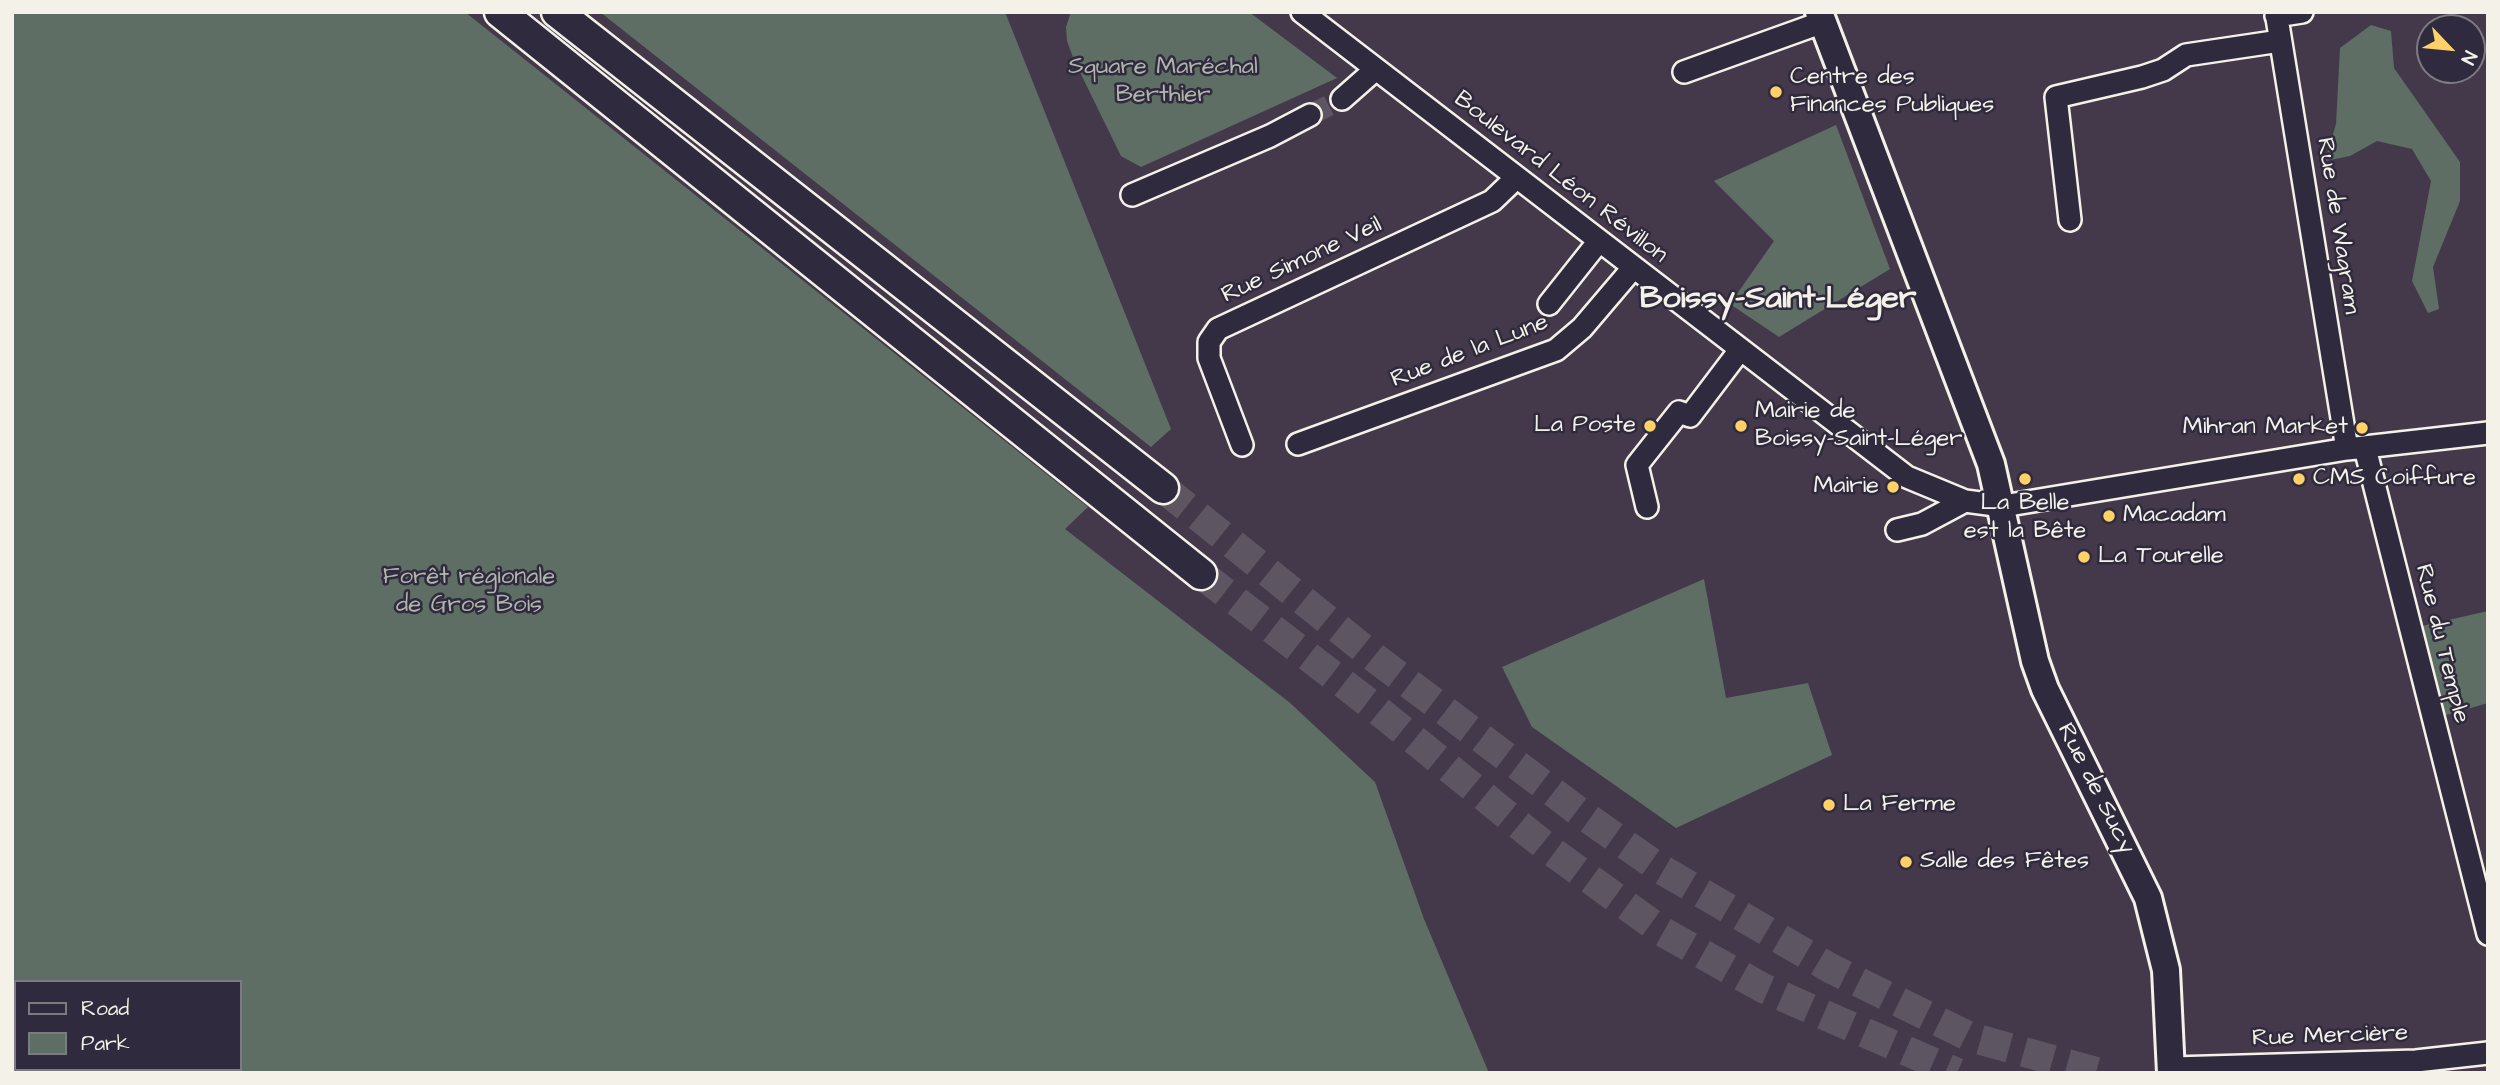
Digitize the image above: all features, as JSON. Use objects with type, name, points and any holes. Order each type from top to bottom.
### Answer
[{"type":"highway","points":[[500,12],[1201,574]]},
{"type":"highway","points":[[557,12],[1163,488]]},
{"type":"main road","name":"Rue de Sucy","points":[[1821,17],[1983,441],[2003,506],[2008,545],[2045,689],[2148,898],[2166,970],[2174,1071]]},
{"type":"street","name":"Boulevard Léon Révillon","points":[[1302,12],[1740,350],[1921,485],[1965,501],[2003,506],[2356,448],[2488,433]]},
{"type":"street","points":[[2276,14],[2302,12]]},
{"type":"street","name":"Rue de Wagram","points":[[2276,14],[2356,448]]},
{"type":"street","points":[[1685,72],[1821,17]]},
{"type":"street","points":[[2070,220],[2056,97],[2142,78],[2163,70],[2186,55],[2280,41]]},
{"type":"street","points":[[1342,99],[1376,69]]},
{"type":"street","points":[[1132,195],[1270,136],[1310,115]]},
{"type":"street","name":"Rue Simone Veil","points":[[1242,445],[1209,358],[1209,342],[1218,329],[1492,201],[1516,178]]},
{"type":"street","points":[[1549,304],[1599,241]]},
{"type":"street","name":"Rue de la Lune","points":[[1298,444],[1556,350],[1583,328],[1633,268]]},
{"type":"street","points":[[1647,507],[1637,465],[1679,412],[1690,416],[1740,350]]},
{"type":"street","name":"Rue du Temple","points":[[2356,448],[2488,934]]},
{"type":"street","points":[[1897,530],[1922,524],[1965,501]]},
{"type":"street","name":"Rue Mercière","points":[[2174,1071],[2416,1061],[2488,1053]]},
{"type":"green space","name":"Forêt régionale de Gros Bois","points":[[12,12],[465,12],[1088,507],[1065,529],[1289,702],[1375,782],[1424,919],[1489,1073],[12,1073]]},
{"type":"green space","points":[[600,12],[1005,12],[1171,429],[1151,447]]},
{"type":"green space","name":"Square Maréchal Berthier","points":[[1071,12],[1249,12],[1337,78],[1141,167],[1121,156],[1074,60],[1067,41],[1066,27]]},
{"type":"green space","points":[[2371,25],[2391,31],[2394,68],[2460,162],[2460,201],[2433,267],[2439,309],[2428,313],[2412,281],[2431,181],[2412,149],[2377,141],[2350,156],[2325,161],[2336,124],[2340,48]]},
{"type":"green space","points":[[1836,125],[1890,269],[1779,337],[1730,304],[1774,241],[1714,181]]},
{"type":"green space","points":[[1704,579],[1726,698],[1808,683],[1832,755],[1676,828],[1532,727],[1502,667]]},
{"type":"green space","points":[[2488,611],[2488,703],[2443,716],[2422,626]]},
{"type":"tunnel","points":[[1310,115],[1342,99]]},
{"type":"tunnel","points":[[1163,488],[1375,658],[1582,814],[1659,868],[1830,968],[1970,1037],[2100,1073]]},
{"type":"tunnel","points":[[1201,574],[1374,707],[1550,850],[1663,932],[1763,988],[1957,1073]]},
{"type":"place","name":"Centre des Finances Publiques","points":[[1776,92]]},
{"type":"place","name":"La Poste","points":[[1650,426]]},
{"type":"place","name":"Mairie de Boissy-Saint-Léger","points":[[1741,426]]},
{"type":"place","name":"Mihran Market","points":[[2362,428]]},
{"type":"place","name":"La Belle est la Bête","points":[[2025,479]]},
{"type":"place","name":"CMS Coiffure","points":[[2299,479]]},
{"type":"place","name":"Mairie","points":[[1893,487]]},
{"type":"place","name":"Macadam","points":[[2109,516]]},
{"type":"place","name":"La Tourelle","points":[[2084,557]]},
{"type":"place","name":"La Ferme","points":[[1829,805]]},
{"type":"place","name":"Salle des Fêtes","points":[[1906,862]]},
{"type":"district","name":"Boissy-Saint-Léger","points":[[1778,300]]}]
